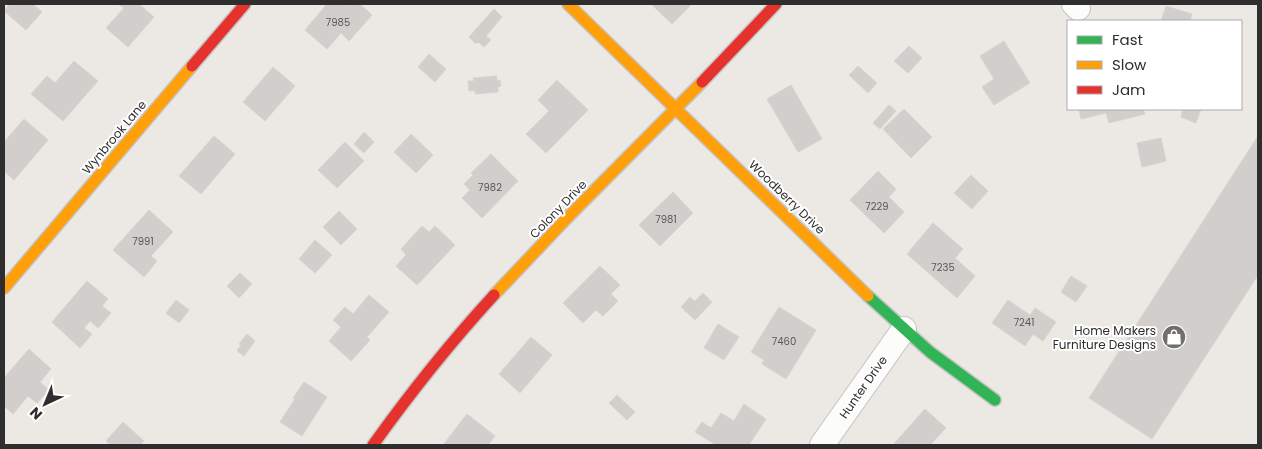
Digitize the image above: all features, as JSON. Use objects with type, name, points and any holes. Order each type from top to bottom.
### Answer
[{"type":"street","name":"Wynbrook Lane","points":[[4,288],[245,4]]},
{"type":"street","name":"Woodberry Drive","points":[[568,4],[904,329],[930,352],[995,400]]},
{"type":"street","name":"Colony Drive","points":[[373,445],[408,396],[457,336],[566,219],[776,4]]},
{"type":"street","name":"Hunter Drive","points":[[822,445],[904,329]]},
{"type":"building","points":[[10,4],[33,4],[42,12],[26,30],[4,11]]},
{"type":"building","points":[[118,4],[139,4],[154,17],[128,47],[106,28],[124,8]]},
{"type":"building","points":[[327,4],[345,4],[347,6],[349,4],[360,4],[372,15],[349,41],[341,33],[327,49],[305,30]]},
{"type":"building","points":[[651,4],[692,4],[672,24]]},
{"type":"building","points":[[1166,6],[1192,14],[1190,20],[1161,20]]},
{"type":"building","points":[[494,9],[502,17],[486,36],[491,40],[484,47],[478,42],[476,44],[469,37]]},
{"type":"building","points":[[1004,41],[1030,83],[994,105],[982,87],[994,79],[980,56]]},
{"type":"building","points":[[909,46],[922,58],[908,73],[894,61]]},
{"type":"building","points":[[429,54],[446,69],[435,82],[418,67]]},
{"type":"building","points":[[74,61],[98,81],[63,121],[31,94],[47,76],[55,83]]},
{"type":"building","points":[[858,66],[877,83],[868,93],[849,75]]},
{"type":"building","points":[[273,67],[295,86],[265,121],[243,102]]},
{"type":"building","points":[[497,76],[497,81],[500,80],[501,86],[498,87],[498,92],[475,94],[475,90],[469,91],[468,81],[474,81],[473,78]]},
{"type":"building","points":[[557,80],[588,110],[546,153],[526,134],[549,111],[538,100]]},
{"type":"building","points":[[791,85],[822,139],[798,152],[767,99]]},
{"type":"building","points":[[889,105],[896,111],[880,129],[873,123]]},
{"type":"building","points":[[904,109],[932,137],[911,158],[883,129]]},
{"type":"building","points":[[1079,110],[1143,110],[1145,114],[1109,123],[1106,113],[1081,119]]},
{"type":"building","points":[[1183,110],[1201,110],[1196,123],[1181,117]]},
{"type":"building","points":[[24,119],[48,140],[14,180],[4,171],[4,142]]},
{"type":"building","points":[[364,132],[374,142],[364,153],[354,144]]},
{"type":"building","points":[[411,134],[433,155],[416,173],[394,152]]},
{"type":"building","points":[[214,136],[235,154],[201,194],[179,176]]},
{"type":"building","name":"Home Makers Furniture Designs","points":[[1258,136],[1258,275],[1152,439],[1089,398]]},
{"type":"building","points":[[1161,138],[1166,161],[1142,167],[1137,143]]},
{"type":"building","points":[[345,142],[364,161],[337,188],[318,170]]},
{"type":"building","points":[[491,154],[518,181],[482,218],[462,198],[470,190],[464,184],[473,175],[471,173]]},
{"type":"building","points":[[878,171],[896,189],[889,197],[904,212],[884,233],[850,200]]},
{"type":"building","points":[[971,175],[988,191],[972,209],[954,193]]},
{"type":"building","points":[[673,192],[693,213],[660,246],[639,225]]},
{"type":"building","points":[[149,210],[173,232],[151,256],[157,261],[144,277],[113,250]]},
{"type":"building","points":[[339,211],[357,229],[341,245],[323,227]]},
{"type":"building","points":[[933,223],[963,249],[955,258],[975,276],[957,298],[907,254]]},
{"type":"building","points":[[422,226],[429,232],[435,226],[455,245],[417,285],[396,266],[406,255],[401,249]]},
{"type":"building","points":[[315,240],[332,255],[315,273],[299,259]]},
{"type":"building","points":[[600,266],[620,285],[611,294],[618,301],[603,316],[596,310],[583,323],[563,303]]},
{"type":"building","points":[[240,273],[252,284],[239,298],[227,286]]},
{"type":"building","points":[[1071,276],[1087,286],[1076,302],[1061,292]]},
{"type":"building","points":[[87,281],[108,299],[102,306],[111,313],[98,328],[90,321],[84,328],[92,334],[80,348],[52,322]]},
{"type":"building","points":[[703,293],[712,302],[695,320],[681,307],[690,297],[695,301]]},
{"type":"building","points":[[369,295],[389,312],[367,337],[370,340],[351,361],[329,341],[341,327],[333,320],[345,307],[353,314]]},
{"type":"building","points":[[176,300],[189,310],[179,323],[166,313]]},
{"type":"building","points":[[1008,300],[1030,315],[1035,308],[1056,322],[1043,341],[1033,334],[1025,346],[992,323]]},
{"type":"building","points":[[779,307],[816,330],[786,379],[762,364],[764,360],[751,352]]},
{"type":"building","points":[[718,324],[739,337],[724,360],[704,348]]},
{"type":"building","points":[[247,334],[255,341],[244,356],[237,351],[241,345],[239,344]]},
{"type":"building","points":[[531,337],[552,355],[520,393],[499,374]]},
{"type":"building","points":[[29,349],[51,369],[40,382],[49,390],[37,403],[28,396],[13,414],[4,406],[4,378]]},
{"type":"building","points":[[304,382],[327,397],[302,436],[280,422]]},
{"type":"building","points":[[617,395],[635,412],[627,420],[609,403]]},
{"type":"building","points":[[744,404],[766,419],[749,445],[716,445],[695,432],[702,422],[711,428],[721,413],[734,421]]},
{"type":"building","points":[[925,409],[946,428],[930,445],[893,445]]},
{"type":"building","points":[[467,414],[495,436],[488,445],[443,445]]},
{"type":"building","points":[[123,422],[144,441],[140,445],[111,445],[106,441]]},
{"type":"traffic: fast","points":[[868,296],[930,352],[995,400]]},
{"type":"traffic: slow","points":[[568,4],[868,296]]},
{"type":"traffic: slow","points":[[4,288],[192,66]]},
{"type":"traffic: slow","points":[[494,295],[566,219],[702,82]]},
{"type":"traffic: jam","points":[[192,66],[245,4]]},
{"type":"traffic: jam","points":[[702,82],[776,4]]},
{"type":"traffic: jam","points":[[373,445],[431,368],[494,295]]},
{"type":"place","name":"Home Makers Furniture Designs","points":[[1174,337]]}]
